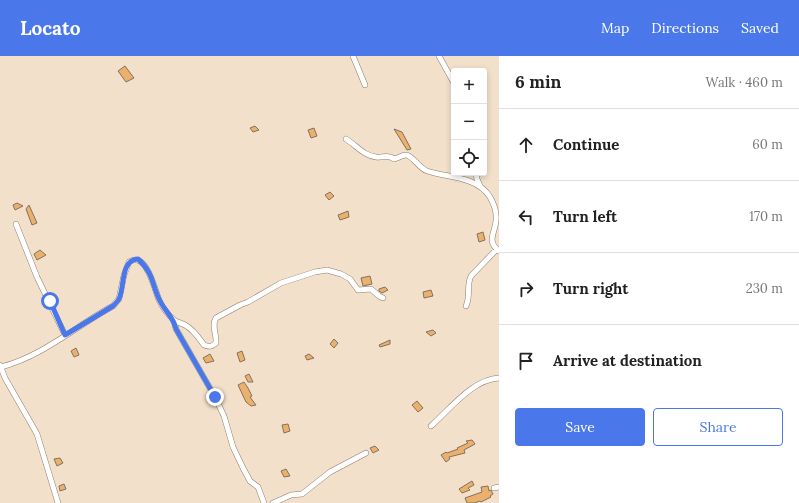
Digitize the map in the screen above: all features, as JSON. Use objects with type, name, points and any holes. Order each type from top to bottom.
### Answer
[{"type":"street","points":[[353,56],[365,85]]},
{"type":"street","points":[[439,56],[451,78]]},
{"type":"street","points":[[346,139],[368,155],[378,158],[388,156],[394,159],[404,155],[408,156],[423,170],[448,177],[468,180],[480,186]]},
{"type":"street","points":[[466,306],[468,302],[469,280],[471,276],[498,250],[492,243],[496,212],[490,197],[480,186],[476,176]]},
{"type":"street","points":[[16,224],[37,277],[65,335]]},
{"type":"street","points":[[58,503],[37,434],[5,378],[0,366],[24,359],[113,306],[119,299],[124,275],[129,262],[136,259],[139,260],[147,269],[153,281],[159,300],[174,320],[176,329],[215,397],[224,416],[233,446],[243,468],[250,480],[258,487],[264,503]]},
{"type":"street","points":[[174,320],[192,330],[204,345],[212,346],[216,343],[214,324],[216,318],[281,283],[322,270],[341,274],[350,279],[358,290],[371,289],[383,298]]},
{"type":"street","points":[[431,426],[470,388],[484,381],[499,378]]},
{"type":"street","points":[[274,503],[291,495],[302,494],[330,472],[366,453]]},
{"type":"building","points":[[125,66],[134,78],[126,82],[118,71]]},
{"type":"building","points":[[255,126],[259,130],[253,132],[250,128]]},
{"type":"building","points":[[314,128],[317,136],[311,138],[308,130]]},
{"type":"building","points":[[394,129],[402,132],[411,149],[407,150]]},
{"type":"building","points":[[330,192],[334,196],[329,200],[325,195]]},
{"type":"building","points":[[17,203],[23,206],[15,210],[13,205]]},
{"type":"building","points":[[29,205],[37,223],[32,225],[26,209]]},
{"type":"building","points":[[348,211],[349,217],[340,220],[338,215]]},
{"type":"building","points":[[483,232],[485,240],[479,242],[477,234]]},
{"type":"building","points":[[40,250],[46,255],[37,260],[34,254]]},
{"type":"building","points":[[370,276],[372,284],[363,286],[361,278]]},
{"type":"building","points":[[385,287],[388,290],[382,293],[379,291],[379,289]]},
{"type":"building","points":[[431,290],[433,296],[424,298],[423,292]]},
{"type":"building","points":[[433,330],[436,333],[431,336],[426,332]]},
{"type":"building","points":[[334,339],[338,343],[334,348],[330,344]]},
{"type":"building","points":[[390,340],[390,344],[380,347],[379,345]]},
{"type":"building","points":[[76,348],[79,355],[74,357],[71,351]]},
{"type":"building","points":[[242,351],[245,360],[240,362],[237,353]]},
{"type":"building","points":[[210,354],[214,361],[206,363],[203,358]]},
{"type":"building","points":[[309,354],[314,358],[307,360],[305,356]]},
{"type":"building","points":[[249,374],[253,382],[248,382],[245,376]]},
{"type":"building","points":[[244,382],[252,396],[250,397],[256,405],[251,406],[246,402],[238,385]]},
{"type":"building","points":[[417,401],[423,408],[418,412],[412,405]]},
{"type":"building","points":[[288,424],[290,431],[284,433],[282,425]]},
{"type":"building","points":[[472,440],[475,444],[464,450],[465,453],[449,457],[450,459],[446,462],[441,455],[458,449],[457,448],[468,443],[466,441]]},
{"type":"building","points":[[375,446],[379,450],[373,453],[370,448]]},
{"type":"building","points":[[60,458],[63,463],[57,466],[54,459]]},
{"type":"building","points":[[286,469],[290,476],[284,477],[281,471]]},
{"type":"building","points":[[472,481],[474,485],[468,488],[470,490],[462,493],[459,489]]},
{"type":"building","points":[[64,484],[66,489],[60,491],[59,486]]},
{"type":"building","points":[[488,486],[489,491],[491,490],[493,494],[490,496],[491,497],[481,502],[467,503],[465,498],[482,492],[481,487]]},
{"type":"route","points":[[50,301],[65,335],[113,306],[119,299],[122,291],[124,275],[129,262],[138,259],[147,269],[153,281],[159,300],[174,320],[176,329],[215,397]]}]
